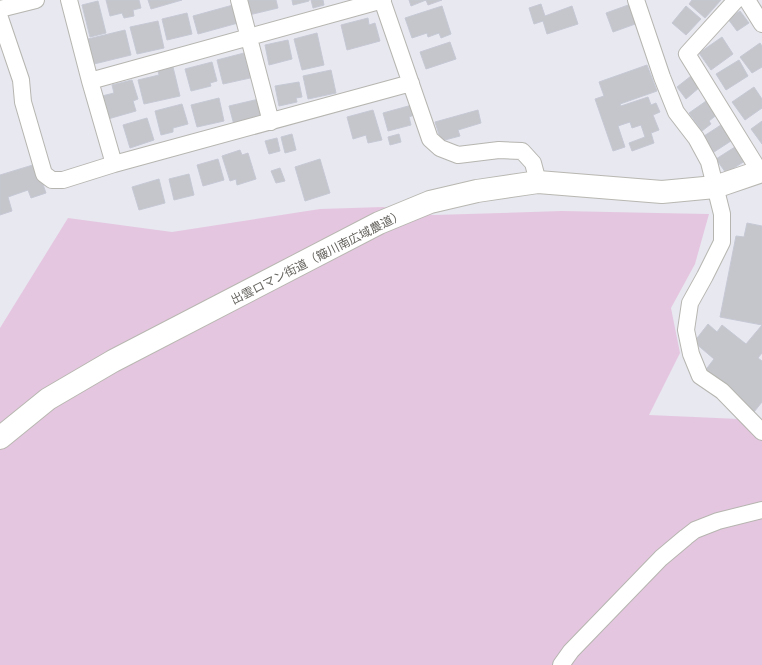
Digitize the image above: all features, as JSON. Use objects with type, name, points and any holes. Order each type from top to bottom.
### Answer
[{"type":"street","points":[[0,9],[36,0]]},
{"type":"street","points":[[69,0],[114,164]]},
{"type":"street","points":[[239,0],[271,122]]},
{"type":"street","points":[[90,81],[382,0],[430,139],[440,148],[458,155],[499,150],[522,151],[533,163],[538,182]]},
{"type":"street","points":[[636,0],[662,77],[676,112],[696,138],[709,162],[722,214],[722,242],[690,303],[686,330],[691,354],[700,376],[722,391],[762,432]]},
{"type":"street","points":[[736,0],[687,54],[761,172]]},
{"type":"street","points":[[747,0],[762,24]]},
{"type":"street","points":[[0,18],[21,80],[23,102],[44,174],[52,180],[63,180],[114,164],[410,83]]},
{"type":"street","name":"出雲ロマン街道（簸川南広域農道）","points":[[0,438],[48,400],[113,361],[379,223],[430,202],[477,191],[538,182],[662,192],[715,187],[761,172]]},
{"type":"street","points":[[561,665],[571,651],[661,558],[695,530],[718,521],[762,510]]},
{"type":"shaded area","points":[[383,207],[434,215],[562,211],[709,214],[695,264],[671,308],[680,353],[649,415],[762,420],[762,665],[0,665],[0,328],[68,218],[172,232],[320,209]]},
{"type":"building","points":[[106,0],[139,0],[141,8],[133,10],[134,16],[124,18],[122,13],[110,16]]},
{"type":"building","points":[[148,0],[182,0],[151,9]]},
{"type":"building","points":[[246,0],[276,0],[278,8],[249,15]]},
{"type":"building","points":[[292,0],[309,0],[309,1],[293,5]]},
{"type":"building","points":[[311,0],[323,0],[324,5],[313,8]]},
{"type":"building","points":[[409,0],[426,0],[411,6]]},
{"type":"building","points":[[426,0],[442,0],[428,5]]},
{"type":"building","points":[[692,0],[721,0],[705,18],[689,4]]},
{"type":"building","points":[[98,1],[106,33],[90,37],[82,5]]},
{"type":"building","points":[[541,4],[545,16],[572,6],[578,24],[547,34],[543,21],[534,24],[529,8]]},
{"type":"building","points":[[631,4],[638,23],[613,32],[606,13]]},
{"type":"building","points":[[233,5],[238,23],[198,34],[193,16]]},
{"type":"building","points":[[442,6],[451,34],[441,38],[439,33],[428,37],[427,33],[412,38],[405,18]]},
{"type":"building","points":[[686,6],[701,19],[686,35],[672,23]]},
{"type":"building","points":[[740,11],[749,23],[737,31],[728,19]]},
{"type":"building","points":[[187,13],[192,34],[167,40],[162,19]]},
{"type":"building","points":[[368,18],[369,25],[375,23],[380,41],[347,50],[341,25]]},
{"type":"building","points":[[158,21],[164,48],[137,54],[130,27]]},
{"type":"building","points":[[125,30],[131,55],[94,64],[88,39]]},
{"type":"building","points":[[317,33],[324,65],[302,70],[294,39]]},
{"type":"building","points":[[722,37],[733,54],[711,70],[699,53]]},
{"type":"building","points":[[288,40],[292,59],[269,65],[265,45]]},
{"type":"building","points":[[450,42],[456,59],[426,69],[420,52]]},
{"type":"building","points":[[760,43],[762,46],[762,67],[752,73],[740,57]]},
{"type":"building","points":[[244,53],[250,78],[223,84],[217,60]]},
{"type":"building","points":[[739,60],[748,76],[726,90],[716,74]]},
{"type":"building","points":[[212,62],[217,81],[210,83],[211,86],[191,91],[185,69]]},
{"type":"building","points":[[647,65],[657,91],[620,104],[621,106],[648,97],[651,105],[656,103],[660,112],[653,115],[659,130],[651,133],[654,143],[632,151],[629,143],[645,137],[641,125],[632,128],[630,122],[618,126],[625,147],[613,151],[595,99],[604,96],[599,82]]},
{"type":"building","points":[[173,67],[180,96],[144,104],[138,80],[159,75],[158,71]]},
{"type":"building","points":[[331,70],[336,93],[308,99],[303,76]]},
{"type":"building","points":[[691,76],[700,87],[686,99],[677,87]]},
{"type":"building","points":[[132,80],[138,99],[133,101],[136,111],[108,119],[102,96],[114,93],[112,85]]},
{"type":"building","points":[[299,82],[302,97],[296,98],[297,102],[279,106],[275,86]]},
{"type":"building","points":[[754,87],[762,99],[762,108],[745,120],[732,102]]},
{"type":"building","points":[[219,98],[224,121],[197,127],[191,105]]},
{"type":"building","points":[[259,99],[263,115],[256,116],[258,120],[234,125],[229,106]]},
{"type":"building","points":[[709,99],[719,113],[709,121],[711,124],[702,131],[689,113]]},
{"type":"building","points":[[182,104],[188,124],[173,128],[173,132],[161,135],[155,111]]},
{"type":"building","points":[[412,105],[414,115],[409,117],[411,125],[388,131],[383,113]]},
{"type":"building","points":[[373,110],[382,140],[368,143],[366,135],[353,139],[347,117]]},
{"type":"building","points":[[478,110],[481,123],[458,130],[460,136],[441,141],[435,122]]},
{"type":"building","points":[[147,118],[154,140],[130,148],[123,125]]},
{"type":"building","points":[[762,121],[762,144],[751,129]]},
{"type":"building","points":[[724,123],[734,139],[714,152],[704,136]]},
{"type":"building","points":[[292,134],[296,150],[285,153],[281,137]]},
{"type":"building","points":[[399,134],[401,142],[390,145],[388,137]]},
{"type":"building","points":[[277,138],[280,151],[269,154],[265,141]]},
{"type":"building","points":[[738,145],[748,159],[726,173],[716,159]]},
{"type":"building","points":[[240,150],[242,155],[248,153],[256,179],[237,185],[236,179],[230,181],[222,156]]},
{"type":"building","points":[[218,159],[224,180],[203,186],[197,165]]},
{"type":"building","points":[[320,159],[330,193],[305,201],[295,167]]},
{"type":"building","points":[[36,164],[46,193],[31,198],[28,190],[8,197],[12,211],[0,215],[0,175]]},
{"type":"building","points":[[280,168],[285,181],[276,183],[271,171]]},
{"type":"building","points":[[189,174],[194,195],[174,200],[169,179]]},
{"type":"building","points":[[159,179],[165,203],[139,210],[132,187]]},
{"type":"building","points":[[747,223],[762,226],[762,325],[720,317],[736,236],[744,237]]},
{"type":"building","points":[[708,324],[717,332],[722,325],[746,344],[762,325],[762,353],[758,358],[762,361],[762,402],[754,412],[704,372],[714,359],[694,342]]}]
